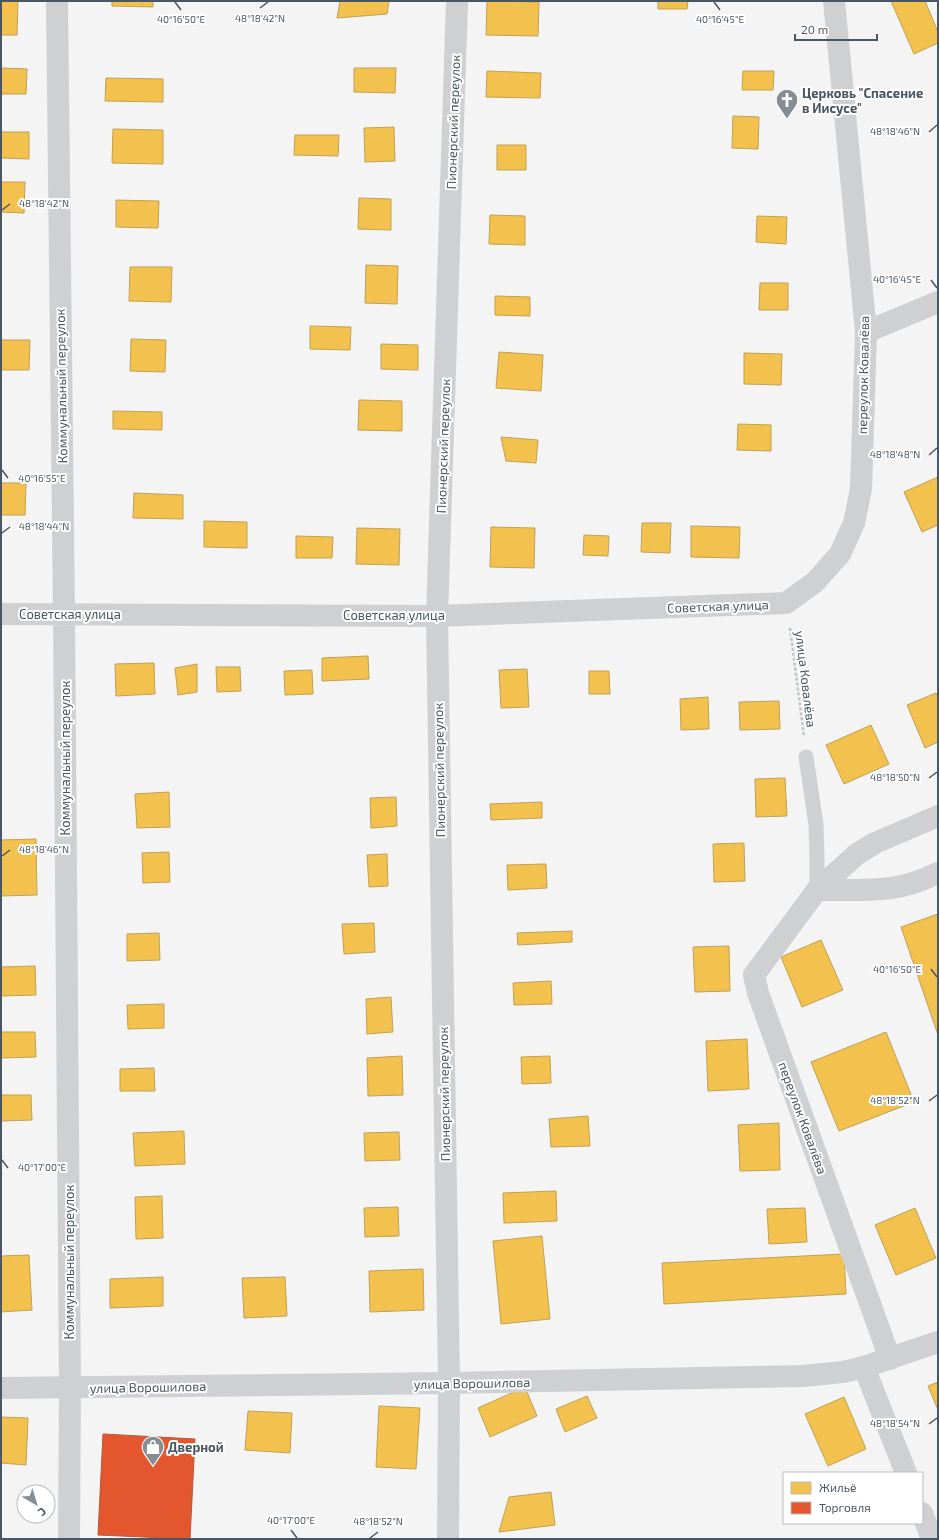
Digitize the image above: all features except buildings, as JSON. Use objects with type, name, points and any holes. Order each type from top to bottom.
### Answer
[{"type":"main road","name":"улица Ворошилова","points":[[1,1388],[449,1384],[804,1376],[843,1372],[864,1367],[938,1342]]},
{"type":"street","name":"Коммунальный переулок","points":[[57,1],[64,614],[70,1388],[69,1539]]},
{"type":"street","name":"Пионерский переулок","points":[[448,1539],[449,1384],[437,616],[457,1]]},
{"type":"street","name":"переулок Ковалёва","points":[[786,603],[815,582],[840,554],[854,524],[861,489],[866,332],[834,1]]},
{"type":"street","points":[[866,332],[938,302]]},
{"type":"street","name":"Советская улица","points":[[1,614],[437,616],[786,603]]},
{"type":"street","points":[[817,890],[856,854],[875,842],[938,816]]},
{"type":"street","points":[[817,890],[892,888],[919,881],[938,873]]},
{"type":"street","name":"переулок Ковалёва","points":[[817,890],[754,975],[758,992],[890,1359]]},
{"type":"street","points":[[864,1367],[906,1472]]},
{"type":"street","points":[[923,1516],[932,1539]]},
{"type":"lane","points":[[806,757],[816,825],[818,856],[817,890]]},
{"type":"path","name":"улица Ковалёва","points":[[786,603],[806,757]]},
{"type":"place","name":"Церковь \"Спасение в Иисусе\"","points":[[787,120]]},
{"type":"place","name":"Дверной","points":[[153,1466]]}]
